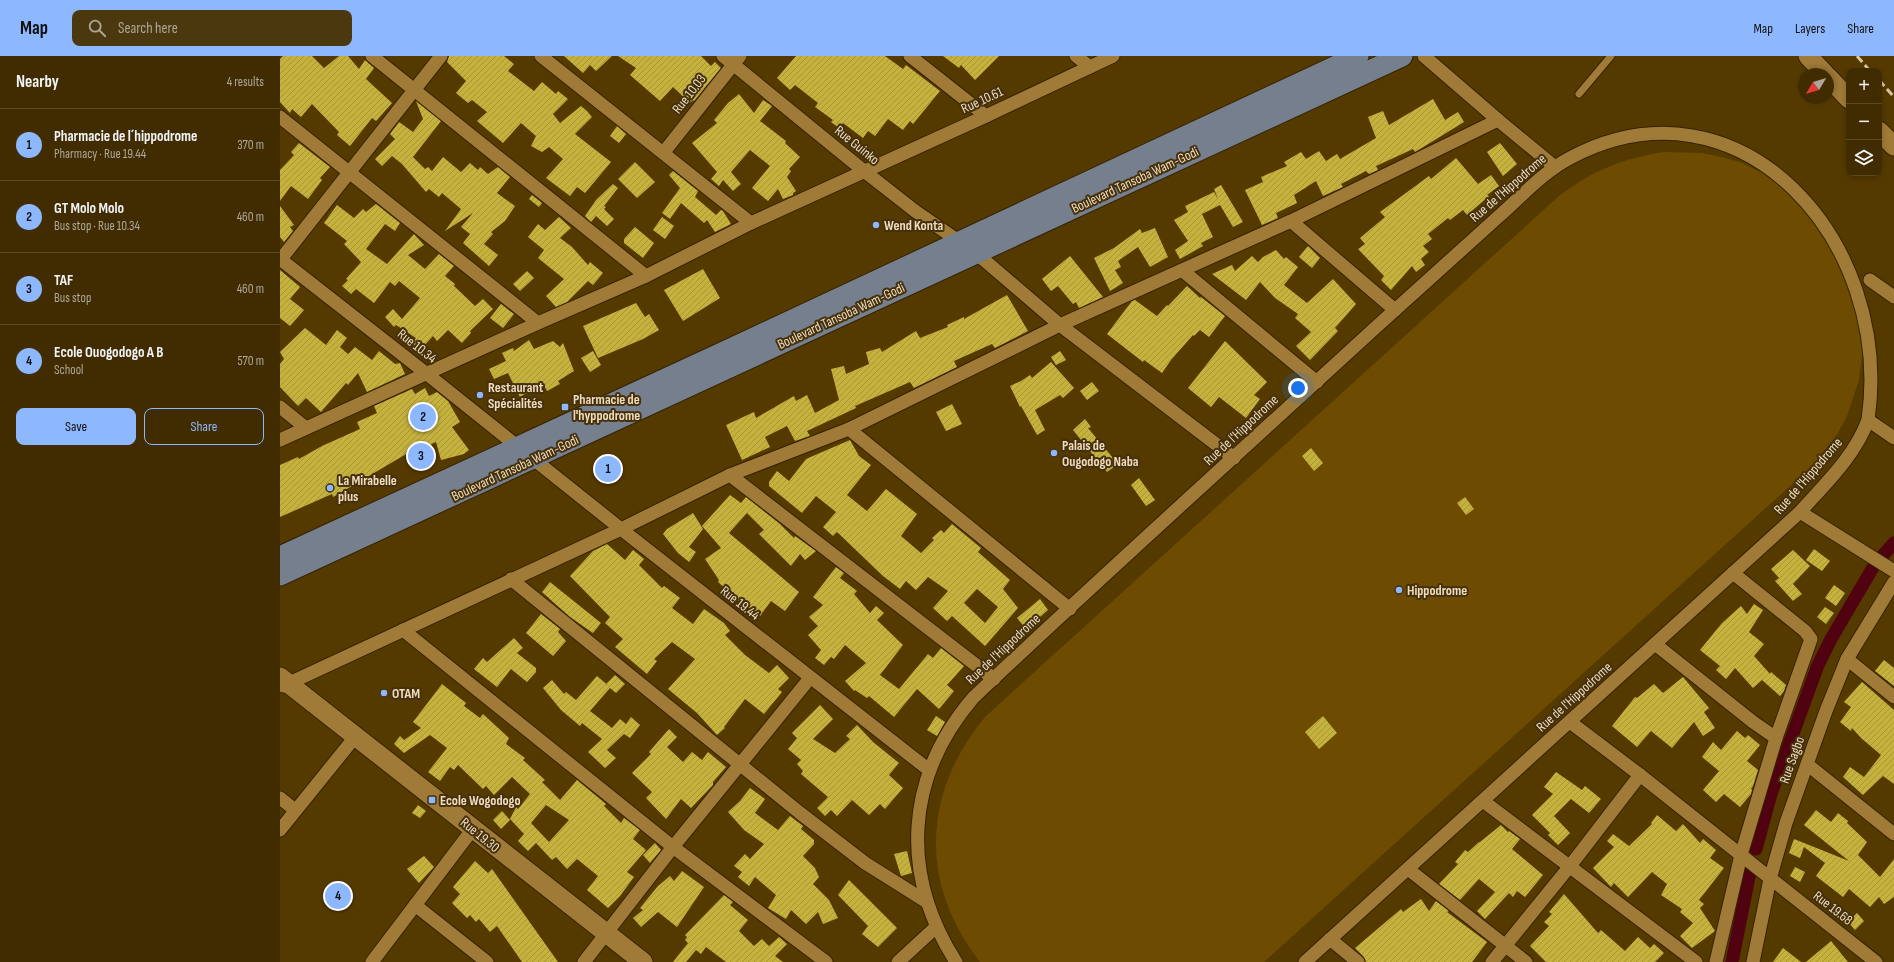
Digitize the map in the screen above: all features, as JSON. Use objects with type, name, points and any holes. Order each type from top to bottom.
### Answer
[{"type":"main road","name":"Boulevard Tansoba Wam-Godi","points":[[280,576],[532,460],[1358,56]]},
{"type":"main road","name":"Boulevard Tansoba Wam-Godi","points":[[280,557],[516,447],[1402,56]]},
{"type":"street","points":[[372,56],[646,276]]},
{"type":"street","points":[[280,259],[349,171],[416,90],[441,56]]},
{"type":"street","points":[[541,56],[664,152],[751,223]]},
{"type":"street","name":"Rue Guinko","points":[[723,56],[737,60],[864,171],[967,248],[1060,325],[1234,458]]},
{"type":"street","points":[[910,56],[986,116]]},
{"type":"street","points":[[1076,56],[1090,67]]},
{"type":"street","name":"Rue 10.61","points":[[280,440],[538,323],[646,276],[751,223],[986,116],[1113,56]]},
{"type":"street","points":[[1424,56],[1555,167]]},
{"type":"street","points":[[1808,56],[1819,68]]},
{"type":"street","name":"Rue 10.03","points":[[664,152],[737,60]]},
{"type":"street","points":[[1834,83],[1846,96]]},
{"type":"street","points":[[280,117],[538,323]]},
{"type":"street","points":[[283,683],[403,630],[620,529],[730,475],[849,429],[1060,325],[1183,271],[1291,221],[1498,120]]},
{"type":"street","points":[[1882,133],[1894,146]]},
{"type":"street","name":"Rue de l'Hippodrome","points":[[956,962],[936,927],[927,902],[919,868],[918,827],[920,807],[929,770],[938,748],[960,714],[973,698],[1395,310],[1555,167],[1592,148],[1612,141],[1653,134],[1694,135],[1728,143],[1754,152],[1773,161],[1807,185]]},
{"type":"street","points":[[1291,221],[1395,310]]},
{"type":"street","name":"Rue 10.34","points":[[280,259],[428,374],[532,460]]},
{"type":"street","points":[[1183,271],[1317,382]]},
{"type":"street","points":[[1876,303],[1868,275],[1894,297]]},
{"type":"street","name":"Rue de l'Hippodrome","points":[[1305,962],[1800,512],[1854,450],[1868,420],[1879,372],[1880,344]]},
{"type":"street","points":[[280,407],[306,428]]},
{"type":"street","points":[[1868,420],[1894,438]]},
{"type":"street","points":[[849,429],[1070,609]]},
{"type":"street","name":"Rue 19.44","points":[[532,460],[929,770]]},
{"type":"street","points":[[730,475],[994,679]]},
{"type":"street","points":[[1800,512],[1894,571]]},
{"type":"street","points":[[1716,962],[1741,855],[1776,738],[1811,640],[1805,631],[1733,573]]},
{"type":"street","points":[[511,579],[865,863],[927,902]]},
{"type":"street","name":"Rue Sagbo","points":[[1753,962],[1770,879],[1786,823],[1808,765],[1826,711],[1847,659],[1894,582]]},
{"type":"street","points":[[403,630],[673,847],[826,962]]},
{"type":"street","points":[[1655,644],[1758,726],[1776,738]]},
{"type":"street","points":[[1847,659],[1894,697]]},
{"type":"street","points":[[584,962],[673,847],[810,678]]},
{"type":"street","name":"Rue 19.30","points":[[283,683],[433,796],[472,830],[643,962]]},
{"type":"street","name":"Rue 19.68","points":[[1570,722],[1640,775],[1876,962]]},
{"type":"street","points":[[280,830],[355,737]]},
{"type":"street","points":[[1808,765],[1894,834]]},
{"type":"street","points":[[1492,962],[1570,866],[1640,775]]},
{"type":"street","points":[[280,798],[295,810]]},
{"type":"street","points":[[1483,801],[1696,962]]},
{"type":"street","points":[[372,962],[472,830]]},
{"type":"street","points":[[1408,869],[1526,962]]},
{"type":"street","points":[[415,906],[487,962]]},
{"type":"street","points":[[898,962],[936,927]]},
{"type":"street","points":[[1330,939],[1358,962]]},
{"type":"lane","points":[[1578,94],[1611,56]]},
{"type":"shaded area","name":"Hippodrome","points":[[1664,152],[1702,153],[1721,157],[1740,162],[1775,179],[1841,248],[1864,341],[1859,380],[1847,416],[1838,433],[1814,464],[1264,962],[980,962],[960,932],[946,902],[938,870],[936,839],[940,807],[949,776],[964,746],[985,717],[1559,196],[1583,179],[1608,167],[1635,158]]},
{"type":"building","points":[[283,56],[312,56],[324,68],[339,56],[348,56],[359,69],[365,60],[374,68],[366,79],[392,103],[376,121],[372,118],[350,146],[337,135],[339,132],[312,104],[301,117],[292,109],[290,113],[280,102],[280,59]]},
{"type":"building","points":[[449,56],[504,56],[514,64],[508,71],[534,91],[542,82],[556,94],[558,91],[568,99],[553,114],[560,123],[581,106],[592,117],[575,134],[611,162],[585,193],[577,187],[570,196],[546,178],[563,159],[549,147],[542,152],[531,146],[536,136],[521,123],[503,143],[477,121],[487,112],[472,100],[468,103],[456,93],[466,81],[447,62]]},
{"type":"building","points":[[564,56],[612,56],[596,71],[590,65],[583,73]]},
{"type":"building","points":[[618,56],[701,56],[711,66],[715,62],[721,68],[694,101],[693,100],[690,103],[673,87],[660,101],[630,75],[636,68]]},
{"type":"building","points":[[796,56],[885,56],[903,69],[906,65],[940,91],[913,124],[910,121],[903,130],[888,119],[875,136],[868,131],[863,138],[843,123],[839,128],[831,122],[833,120],[815,107],[818,103],[795,85],[790,90],[777,78]]},
{"type":"building","points":[[943,56],[999,56],[975,80],[961,65],[959,68]]},
{"type":"building","points":[[739,94],[754,113],[763,100],[772,106],[760,121],[786,141],[785,143],[800,157],[789,169],[791,171],[787,177],[796,191],[793,195],[783,199],[778,189],[768,201],[752,188],[770,166],[750,150],[731,172],[741,184],[733,191],[723,180],[719,186],[711,179],[717,172],[692,143],[717,123],[714,120],[728,103]]},
{"type":"building","points":[[1433,99],[1445,120],[1458,112],[1464,122],[1415,152],[1413,149],[1376,166],[1378,170],[1369,174],[1366,171],[1341,184],[1343,187],[1323,196],[1316,181],[1294,195],[1297,203],[1276,213],[1278,218],[1262,225],[1245,190],[1263,182],[1261,177],[1287,166],[1284,162],[1301,152],[1306,159],[1319,151],[1326,161],[1337,154],[1340,159],[1376,138],[1368,117],[1383,111],[1389,125]]},
{"type":"building","points":[[416,101],[441,121],[413,157],[425,169],[428,167],[432,171],[443,157],[461,172],[470,163],[478,170],[480,167],[488,174],[498,167],[510,177],[497,193],[515,206],[505,221],[491,232],[493,234],[484,244],[498,255],[489,266],[463,243],[470,234],[461,227],[473,213],[445,231],[461,209],[442,193],[439,197],[429,189],[426,192],[402,164],[392,156],[382,166],[375,159],[395,139],[390,134],[399,122],[413,132],[423,119]]},
{"type":"building","points":[[617,126],[626,134],[619,143],[610,136]]},
{"type":"building","points":[[299,143],[330,167],[320,178],[322,180],[308,199],[291,186],[280,201],[280,170],[294,155],[291,152]]},
{"type":"building","points":[[1500,143],[1517,164],[1503,176],[1487,152]]},
{"type":"building","points":[[1456,158],[1478,184],[1491,175],[1499,186],[1487,195],[1489,196],[1467,215],[1463,210],[1450,220],[1448,218],[1428,234],[1432,239],[1423,246],[1429,252],[1421,259],[1425,265],[1416,272],[1412,266],[1391,290],[1381,280],[1384,276],[1358,249],[1365,244],[1360,238],[1385,217],[1380,212],[1429,176],[1431,179]]},
{"type":"building","points":[[635,162],[655,182],[637,198],[618,179]]},
{"type":"building","points":[[673,171],[698,191],[695,197],[716,215],[721,210],[723,211],[731,224],[715,232],[707,220],[704,223],[681,203],[670,219],[662,213],[680,188],[669,175]]},
{"type":"building","points":[[613,184],[618,188],[604,206],[606,207],[604,209],[614,219],[607,226],[596,216],[591,222],[585,216],[596,200]]},
{"type":"building","points":[[1221,185],[1243,222],[1233,227],[1220,205],[1202,214],[1213,237],[1201,243],[1203,246],[1180,259],[1175,250],[1188,241],[1174,220],[1188,212],[1185,206],[1214,192],[1218,199],[1214,189]]},
{"type":"building","points":[[532,195],[542,203],[539,207],[529,199]]},
{"type":"building","points":[[376,204],[400,223],[395,231],[385,224],[366,249],[387,264],[414,234],[424,245],[408,255],[425,269],[439,254],[454,266],[445,276],[455,284],[454,286],[475,306],[483,299],[493,309],[470,331],[471,333],[462,343],[448,330],[437,341],[433,336],[420,350],[412,343],[416,338],[396,325],[394,327],[385,317],[393,309],[402,319],[420,298],[399,281],[395,286],[390,282],[374,303],[356,289],[351,294],[342,286],[348,280],[346,279],[361,262],[344,244],[347,241],[324,223],[337,205],[354,218],[363,209],[366,212]]},
{"type":"building","points":[[280,206],[294,225],[290,227],[293,231],[284,242],[280,237]]},
{"type":"building","points":[[559,217],[571,228],[560,238],[572,247],[588,265],[590,262],[603,273],[593,285],[588,281],[567,302],[556,307],[546,296],[564,279],[538,258],[544,250],[528,237],[538,224],[545,230]]},
{"type":"building","points":[[662,217],[674,226],[665,239],[653,230]]},
{"type":"building","points":[[635,227],[654,243],[643,258],[624,243],[624,239]]},
{"type":"building","points":[[1155,228],[1168,257],[1150,267],[1138,247],[1118,261],[1121,267],[1115,270],[1123,283],[1110,291],[1094,258],[1114,248],[1140,229],[1142,233]]},
{"type":"building","points":[[1308,246],[1320,258],[1312,268],[1299,257]]},
{"type":"building","points":[[1276,250],[1284,259],[1286,257],[1298,267],[1284,285],[1307,303],[1333,279],[1356,304],[1335,328],[1338,331],[1310,360],[1296,346],[1311,332],[1295,318],[1298,314],[1275,298],[1260,282],[1246,300],[1212,274],[1232,265],[1235,271],[1252,256],[1258,262],[1263,257]]},
{"type":"building","points":[[1070,256],[1103,297],[1079,308],[1076,302],[1073,304],[1058,286],[1051,291],[1042,279]]},
{"type":"building","points":[[703,269],[720,298],[683,321],[664,290]]},
{"type":"building","points":[[280,270],[300,287],[290,299],[304,310],[290,326],[280,318]]},
{"type":"building","points":[[527,271],[534,278],[520,291],[513,284]]},
{"type":"building","points":[[1187,286],[1200,298],[1201,297],[1225,316],[1209,337],[1200,330],[1194,336],[1193,335],[1171,360],[1162,373],[1144,360],[1143,362],[1107,334],[1132,301],[1135,300],[1157,316]]},
{"type":"building","points":[[1007,295],[1028,331],[995,348],[992,344],[954,361],[957,367],[914,388],[910,382],[855,406],[856,408],[807,431],[810,436],[795,441],[787,426],[765,437],[770,447],[742,460],[726,425],[754,412],[756,418],[794,396],[796,401],[807,395],[815,413],[839,400],[831,369],[844,366],[846,374],[869,364],[866,352],[880,348],[882,352],[916,331],[920,338],[948,327],[947,325],[964,317],[964,319]]},
{"type":"building","points":[[636,303],[645,317],[649,314],[659,330],[643,339],[598,358],[583,326]]},
{"type":"building","points":[[501,304],[514,314],[503,328],[490,318]]},
{"type":"building","points":[[305,328],[326,345],[337,330],[347,338],[340,347],[348,354],[355,347],[372,360],[379,351],[395,364],[400,363],[405,374],[367,392],[358,373],[348,385],[346,383],[321,412],[306,398],[298,406],[280,387],[280,364],[284,359],[280,352]]},
{"type":"building","points":[[529,340],[534,349],[553,341],[560,347],[563,343],[574,371],[558,381],[560,384],[547,391],[543,383],[520,397],[508,373],[494,379],[489,369],[506,361],[502,353],[513,348],[514,351]]},
{"type":"building","points":[[1225,341],[1267,382],[1254,395],[1260,399],[1246,418],[1219,397],[1211,407],[1188,388]]},
{"type":"building","points":[[593,351],[601,365],[590,372],[581,358]]},
{"type":"building","points":[[1060,351],[1066,360],[1056,365],[1051,357]]},
{"type":"building","points":[[1051,362],[1074,388],[1063,398],[1060,395],[1035,410],[1045,430],[1037,435],[1021,406],[1020,407],[1010,386],[1030,375],[1032,378]]},
{"type":"building","points":[[1092,382],[1099,391],[1087,400],[1080,391]]},
{"type":"building","points":[[425,388],[429,396],[437,392],[448,401],[460,422],[452,427],[469,450],[464,454],[441,460],[436,442],[409,455],[408,453],[333,497],[332,494],[280,517],[280,465],[298,457],[299,459],[322,446],[360,429],[357,422],[377,413],[374,406],[412,389],[415,394]]},
{"type":"building","points":[[952,404],[962,424],[946,431],[936,412]]},
{"type":"building","points":[[1085,419],[1091,427],[1088,428],[1118,464],[1107,472],[1073,430]]},
{"type":"building","points":[[850,440],[859,456],[871,465],[847,495],[867,511],[886,489],[917,514],[901,536],[921,553],[934,540],[932,538],[941,530],[944,533],[952,524],[981,548],[978,552],[1010,580],[1003,589],[1018,608],[985,646],[952,616],[947,621],[933,608],[948,591],[928,577],[916,590],[906,581],[900,589],[883,576],[837,532],[833,536],[823,527],[836,512],[816,496],[802,513],[769,486],[769,482],[777,471],[789,481],[806,459]],"holes":[[[977,589],[998,607],[985,623],[964,603]]]},
{"type":"building","points":[[1311,448],[1323,463],[1314,471],[1302,456]]},
{"type":"building","points":[[1139,478],[1155,500],[1146,506],[1131,485]]},
{"type":"building","points":[[730,495],[741,503],[746,497],[780,524],[794,538],[795,536],[816,551],[805,560],[800,554],[791,566],[759,534],[764,530],[747,513],[729,533],[799,592],[785,611],[771,601],[760,616],[740,602],[718,582],[719,580],[705,559],[721,548],[702,526]]},
{"type":"building","points":[[1465,497],[1474,509],[1466,515],[1457,503]]},
{"type":"building","points":[[693,513],[703,529],[689,547],[696,552],[689,562],[678,553],[663,534],[667,529]]},
{"type":"building","points":[[607,544],[625,560],[633,550],[644,559],[639,565],[662,588],[664,586],[680,598],[672,608],[693,624],[704,609],[724,623],[730,631],[725,635],[745,655],[769,673],[777,665],[789,678],[778,689],[782,692],[764,714],[745,699],[724,727],[725,728],[717,735],[697,713],[668,689],[695,659],[672,642],[654,659],[657,661],[647,674],[615,647],[623,639],[605,623],[610,617],[570,576],[593,551]]},
{"type":"building","points":[[1814,549],[1830,561],[1822,571],[1806,560]]},
{"type":"building","points":[[1793,550],[1810,566],[1793,584],[1802,594],[1793,601],[1775,581],[1779,578],[1771,569]]},
{"type":"building","points":[[836,567],[844,573],[840,578],[857,591],[854,594],[870,613],[876,606],[884,613],[877,620],[903,645],[880,675],[899,689],[928,654],[933,658],[941,648],[964,666],[947,685],[954,691],[939,709],[917,689],[894,717],[869,696],[867,698],[855,690],[854,691],[845,681],[866,663],[845,645],[834,659],[831,657],[824,665],[815,658],[821,650],[808,635],[818,626],[809,617],[823,605],[813,597]]},
{"type":"building","points":[[550,582],[601,623],[593,633],[570,617],[542,592]]},
{"type":"building","points":[[1834,585],[1845,593],[1836,606],[1825,598]]},
{"type":"building","points":[[1040,599],[1048,610],[1026,629],[1017,618]]},
{"type":"building","points":[[1754,604],[1763,610],[1749,632],[1764,644],[1754,656],[1770,674],[1771,672],[1786,685],[1780,696],[1762,680],[1753,688],[1735,668],[1726,679],[1716,670],[1720,666],[1700,650],[1722,623],[1741,606],[1747,614]]},
{"type":"building","points":[[1825,607],[1834,613],[1826,624],[1817,617]]},
{"type":"building","points":[[541,614],[560,629],[558,632],[566,641],[553,656],[526,633]]},
{"type":"building","points":[[514,638],[523,648],[517,653],[536,668],[536,672],[527,682],[511,669],[497,687],[474,669],[483,658],[487,662]]},
{"type":"building","points":[[1884,660],[1894,668],[1894,686],[1875,671]]},
{"type":"building","points":[[615,675],[625,684],[616,693],[610,688],[590,711],[612,728],[620,719],[626,724],[631,717],[640,725],[630,738],[624,734],[607,750],[616,758],[605,768],[588,752],[602,739],[582,723],[580,726],[561,710],[543,688],[552,680],[564,694],[566,692],[576,700],[597,676],[606,684]]},
{"type":"building","points":[[1683,677],[1709,708],[1704,712],[1715,728],[1703,736],[1694,722],[1672,748],[1651,731],[1637,747],[1612,726],[1635,697],[1637,698],[1654,684],[1663,693]]},
{"type":"building","points":[[1862,682],[1894,710],[1894,784],[1883,776],[1863,795],[1843,777],[1850,767],[1864,777],[1881,755],[1852,728],[1851,731],[1840,722],[1851,707],[1844,702]]},
{"type":"building","points":[[442,684],[466,703],[464,706],[480,718],[483,714],[509,738],[506,744],[525,758],[523,760],[545,780],[542,782],[560,800],[577,780],[606,804],[604,806],[621,823],[624,818],[640,830],[633,839],[646,850],[627,872],[634,877],[620,896],[608,908],[587,890],[598,876],[577,859],[567,869],[556,857],[552,860],[536,843],[528,851],[518,841],[524,834],[510,819],[516,807],[518,809],[530,794],[512,777],[494,795],[486,786],[483,789],[458,765],[454,770],[450,767],[440,781],[428,772],[447,748],[430,735],[404,753],[394,744],[400,736],[404,740],[421,728],[413,722]],"holes":[[[546,805],[569,820],[549,842],[531,823]]]},
{"type":"building","points":[[820,705],[833,719],[813,739],[835,753],[850,739],[846,736],[857,725],[873,742],[899,763],[889,775],[903,788],[885,809],[880,804],[869,815],[852,800],[837,816],[831,810],[825,816],[817,808],[828,797],[801,774],[803,771],[797,764],[801,760],[788,749],[797,738],[792,733]]},
{"type":"building","points":[[936,716],[945,722],[937,736],[927,730]]},
{"type":"building","points":[[1323,716],[1337,733],[1319,749],[1305,732]]},
{"type":"building","points":[[669,729],[677,737],[667,747],[683,762],[692,752],[702,760],[708,752],[726,767],[713,782],[713,785],[691,808],[681,799],[666,819],[646,798],[652,792],[632,773],[651,754],[649,752]]},
{"type":"building","points":[[1737,731],[1745,738],[1748,735],[1760,745],[1747,761],[1758,770],[1751,789],[1751,794],[1740,807],[1724,794],[1716,802],[1703,790],[1719,771],[1702,757],[1713,742],[1721,750]]},
{"type":"building","points":[[1556,772],[1582,790],[1585,786],[1601,799],[1589,813],[1571,799],[1554,816],[1570,833],[1558,845],[1548,835],[1550,833],[1532,815],[1553,794],[1544,787]]},
{"type":"building","points":[[750,788],[765,799],[755,813],[778,830],[790,816],[803,826],[801,829],[814,840],[814,844],[803,856],[815,868],[819,877],[813,884],[829,900],[838,918],[823,924],[818,912],[806,924],[791,910],[786,919],[768,908],[776,895],[755,877],[749,886],[738,877],[742,872],[734,866],[745,854],[750,859],[764,844],[744,830],[728,812],[740,801]]},
{"type":"building","points":[[418,805],[426,811],[420,818],[412,813]]},
{"type":"building","points":[[1816,810],[1831,822],[1838,813],[1848,821],[1847,823],[1867,842],[1858,855],[1880,877],[1894,859],[1894,897],[1884,904],[1879,897],[1870,907],[1849,889],[1843,897],[1816,876],[1825,863],[1804,847],[1800,858],[1789,853],[1794,839],[1849,861],[1804,825]]},
{"type":"building","points":[[502,811],[510,820],[501,829],[493,820]]},
{"type":"building","points":[[1657,815],[1676,831],[1683,824],[1700,843],[1703,839],[1716,850],[1710,858],[1724,868],[1699,900],[1704,904],[1700,908],[1715,931],[1692,948],[1680,936],[1693,923],[1680,912],[1682,909],[1661,895],[1667,884],[1652,872],[1628,897],[1614,883],[1611,887],[1593,868],[1614,847],[1607,841],[1613,834],[1629,846],[1652,824],[1651,823]]},
{"type":"building","points":[[1501,825],[1508,832],[1509,831],[1520,839],[1512,849],[1543,875],[1525,897],[1517,891],[1513,897],[1509,893],[1485,919],[1477,911],[1495,892],[1479,879],[1460,900],[1439,884],[1458,864],[1455,862],[1465,850],[1468,852]]},
{"type":"building","points":[[655,843],[661,850],[650,863],[643,855]]},
{"type":"building","points":[[907,851],[912,873],[901,876],[894,854]]},
{"type":"building","points":[[424,856],[434,867],[419,883],[407,869]]},
{"type":"building","points":[[475,861],[488,873],[492,869],[558,962],[522,962],[497,926],[490,932],[479,919],[476,922],[470,915],[467,918],[452,903],[460,894],[453,887]]},
{"type":"building","points":[[1795,867],[1805,872],[1800,882],[1790,876]]},
{"type":"building","points":[[682,871],[704,887],[677,927],[658,912],[641,927],[633,918],[643,910],[640,908],[658,886],[670,876],[674,881]]},
{"type":"building","points":[[849,880],[897,928],[878,947],[862,934],[868,926],[838,895]]},
{"type":"building","points":[[1564,894],[1598,933],[1601,930],[1625,951],[1638,937],[1650,948],[1654,944],[1664,953],[1655,962],[1546,962],[1530,946],[1549,926],[1544,922],[1552,914],[1549,912]]},
{"type":"building","points":[[724,895],[733,902],[730,905],[748,920],[739,931],[754,946],[762,939],[769,946],[779,937],[787,944],[775,956],[783,962],[726,962],[706,947],[701,954],[696,950],[686,962],[673,962],[688,943],[685,940],[687,937],[685,935]]},
{"type":"building","points":[[1421,899],[1429,911],[1436,901],[1449,911],[1447,912],[1487,942],[1472,962],[1366,962],[1363,956],[1355,948],[1401,909],[1403,912]]},
{"type":"building","points":[[1857,913],[1864,921],[1855,930],[1848,922]]},
{"type":"building","points":[[1831,941],[1848,962],[1806,962]]},
{"type":"building","points":[[1783,948],[1801,962],[1773,962]]},
{"type":"waterway","points":[[1756,849],[1771,794],[1818,665],[1831,639],[1875,564],[1894,543]]},
{"type":"waterway","points":[[1732,962],[1750,872]]},
{"type":"railway","points":[[1857,56],[1867,68]]},
{"type":"railway","points":[[1882,83],[1894,97]]},
{"type":"place","name":"Wend Konta","points":[[876,225]]},
{"type":"place","name":"Restaurant Spécialités","points":[[480,395]]},
{"type":"place","name":"Pharmacie de l'hyppodrome","points":[[565,407]]},
{"type":"place","name":"GT Molo Molo","points":[[423,417]]},
{"type":"place","name":"Palais de Ougodogo Naba","points":[[1054,453]]},
{"type":"place","name":"TAF","points":[[421,456]]},
{"type":"place","name":"Pharmacie de l´hippodrome","points":[[608,469]]},
{"type":"place","name":"La Mirabelle plus","points":[[330,488]]},
{"type":"place","name":"Hippodrome","points":[[1399,590]]},
{"type":"place","name":"OTAM","points":[[384,693]]},
{"type":"place","name":"Ecole Wogodogo","points":[[432,800]]},
{"type":"place","name":"Ecole Ouogodogo A B","points":[[338,896]]}]
